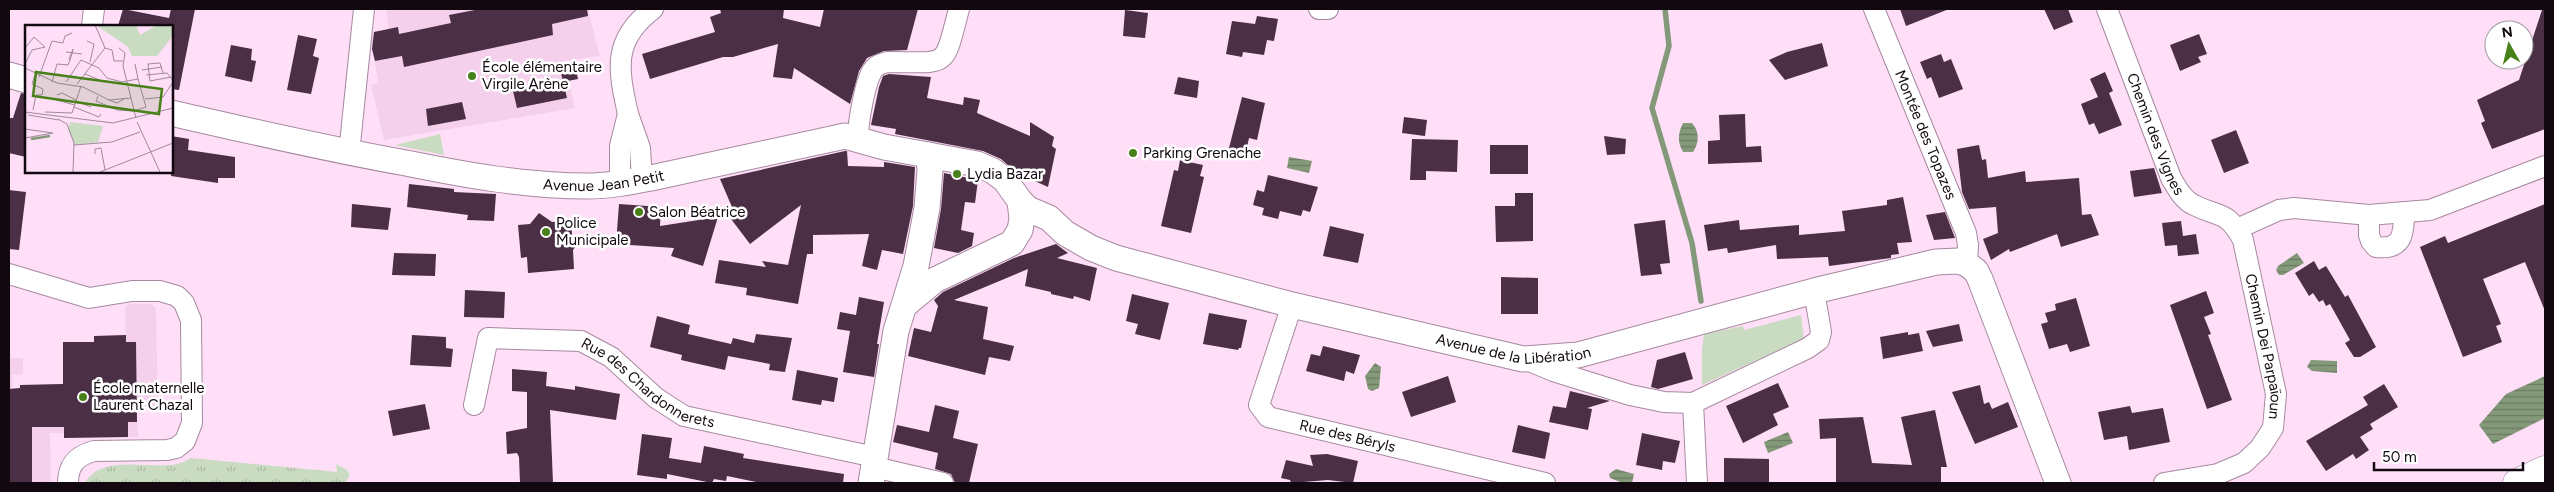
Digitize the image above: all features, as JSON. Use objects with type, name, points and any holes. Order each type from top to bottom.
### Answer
[{"type":"highway","points":[[2518,483],[2545,470]]},
{"type":"street","points":[[92,25],[94,9]]},
{"type":"street","points":[[349,153],[364,9]]},
{"type":"street","points":[[631,182],[620,146],[628,114],[620,76],[622,47],[630,29],[652,9]]},
{"type":"street","points":[[858,138],[859,119],[870,76],[875,68],[887,62],[934,62],[943,59],[948,53],[959,9]]},
{"type":"street","points":[[1319,9],[1328,9]]},
{"type":"street","name":"Montée des Topazes","points":[[1874,9],[1966,233],[1968,245],[1967,264]]},
{"type":"street","name":"Chemin des Vignes","points":[[2107,9],[2175,185],[2186,200],[2194,205],[2219,213],[2237,229]]},
{"type":"street","points":[[9,75],[25,80]]},
{"type":"street","name":"Avenue Jean Petit","points":[[172,113],[349,153],[516,181],[587,186],[631,182],[833,137],[858,138],[884,147],[977,164],[993,171],[1005,180],[1020,201]]},
{"type":"street","points":[[929,155],[926,273],[905,305],[896,331],[873,469],[943,483]]},
{"type":"street","points":[[2237,229],[2278,210],[2294,208],[2368,215],[2430,210],[2545,166]]},
{"type":"street","points":[[1012,244],[1020,230],[1022,210],[1020,201]]},
{"type":"street","name":"Avenue de la Libération","points":[[1020,201],[1028,209],[1049,218],[1065,233],[1091,248],[1116,258],[1292,305],[1523,358],[1578,355],[1814,291],[1936,262],[1959,261],[1967,264]]},
{"type":"street","points":[[2368,215],[2371,241],[2376,247],[2386,248],[2396,244],[2401,238],[2404,213]]},
{"type":"street","name":"Chemin Dei Parpaïoun","points":[[2164,483],[2218,474],[2244,463],[2260,448],[2273,428],[2276,394],[2246,251],[2237,229]]},
{"type":"street","points":[[926,273],[1037,234],[1065,233]]},
{"type":"street","points":[[1967,264],[1976,271],[1988,297],[2058,483]]},
{"type":"street","points":[[9,274],[89,298],[132,291],[169,293],[178,296],[184,303],[191,320],[192,423],[184,441],[176,448],[167,450],[94,451],[84,453],[76,458],[70,466],[68,483]]},
{"type":"street","points":[[1523,358],[1553,371],[1630,395],[1664,402],[1692,403],[1820,340],[1821,332],[1814,291]]},
{"type":"street","name":"Rue des Béryls","points":[[1292,305],[1259,404],[1268,417],[1544,483]]},
{"type":"street","name":"Rue des Chardonnerets","points":[[474,404],[488,338],[581,341],[611,357],[656,398],[684,416],[873,469]]},
{"type":"street","points":[[1692,403],[1697,483]]},
{"type":"shaded area","name":"École élémentaire Virgile Arène","points":[[386,9],[588,9],[600,56],[564,61],[575,108],[384,140],[371,85],[378,83],[371,37],[389,34]]},
{"type":"shaded area","points":[[1683,123],[1692,123],[1695,126],[1697,141],[1693,152],[1683,152],[1680,145],[1679,134]]},
{"type":"shaded area","points":[[1289,157],[1312,161],[1309,173],[1287,168]]},
{"type":"shaded area","points":[[2297,253],[2304,263],[2283,275],[2279,275],[2276,270],[2278,266]]},
{"type":"shaded area","name":"École maternelle Laurent Chazal","points":[[130,304],[151,304],[156,308],[158,406],[137,406],[138,437],[64,438],[64,433],[50,433],[51,483],[9,483],[9,358],[23,358],[23,374],[12,375],[13,389],[20,388],[20,385],[63,384],[63,342],[94,342],[94,336],[126,335],[125,308]]},
{"type":"shaded area","points":[[2311,360],[2337,361],[2337,373],[2312,371],[2307,367]]},
{"type":"shaded area","points":[[1375,363],[1381,367],[1379,388],[1372,391],[1368,389],[1365,376]]},
{"type":"shaded area","points":[[2545,376],[2545,418],[2493,444],[2479,425],[2506,394]]},
{"type":"shaded area","points":[[1788,432],[1793,443],[1768,453],[1764,442]]},
{"type":"shaded area","points":[[1616,469],[1634,474],[1632,483],[1623,483],[1610,478],[1609,474]]},
{"type":"green space","points":[[440,134],[444,155],[395,145]]},
{"type":"green space","points":[[1801,315],[1804,339],[1702,385],[1704,334],[1743,326],[1744,330]]},
{"type":"green space","points":[[191,458],[337,472],[336,464],[347,470],[350,475],[345,483],[85,483],[92,474],[102,468],[114,465],[179,464]]},
{"type":"building","points":[[123,9],[169,18],[171,9],[195,9],[179,90],[172,89],[172,25],[118,25]]},
{"type":"building","points":[[480,9],[587,9],[588,16],[552,24],[553,35],[404,67],[402,56],[375,61],[372,49],[374,32],[398,27],[399,34],[451,23],[449,15]]},
{"type":"building","points":[[720,9],[784,9],[783,18],[820,27],[824,9],[918,9],[907,50],[884,51],[867,58],[859,71],[850,104],[794,68],[792,79],[773,77],[778,44],[733,57],[723,57],[650,79],[642,54],[715,32],[710,17],[721,13]]},
{"type":"building","points":[[1900,9],[1949,9],[1906,26]]},
{"type":"building","points":[[2044,9],[2068,9],[2073,22],[2054,30]]},
{"type":"building","points":[[1125,10],[1148,13],[1145,38],[1123,36]]},
{"type":"building","points":[[2542,10],[2545,10],[2545,129],[2492,149],[2481,123],[2485,121],[2477,100],[2519,80],[2522,70],[2534,70],[2534,34]]},
{"type":"building","points":[[1257,16],[1278,19],[1274,41],[1267,40],[1264,55],[1243,52],[1242,57],[1226,54],[1232,21],[1255,24]]},
{"type":"building","points":[[2199,34],[2207,54],[2198,57],[2201,62],[2180,71],[2170,45]]},
{"type":"building","points":[[298,35],[317,39],[313,56],[319,58],[311,94],[287,90]]},
{"type":"building","points":[[1822,43],[1828,66],[1785,80],[1769,60],[1787,52]]},
{"type":"building","points":[[231,45],[252,49],[251,60],[256,61],[252,82],[225,76]]},
{"type":"building","points":[[1941,54],[1944,62],[1951,59],[1963,89],[1939,98],[1931,77],[1927,79],[1920,62]]},
{"type":"building","points":[[575,65],[578,79],[563,82],[560,68]]},
{"type":"building","points":[[2105,72],[2113,91],[2109,93],[2122,125],[2099,134],[2094,123],[2089,125],[2081,104],[2098,97],[2090,79]]},
{"type":"building","points":[[889,74],[931,77],[927,98],[963,105],[964,97],[980,100],[977,113],[1030,136],[1030,122],[1054,137],[1052,146],[1056,149],[1048,187],[1017,173],[1001,159],[983,151],[895,134],[896,129],[871,125],[879,87],[883,76]]},
{"type":"building","points":[[1178,77],[1199,81],[1197,98],[1174,94]]},
{"type":"building","points":[[563,81],[567,98],[517,108],[513,91]]},
{"type":"building","points":[[21,93],[25,94],[25,157],[9,153],[9,118],[13,118]]},
{"type":"building","points":[[1242,97],[1265,103],[1257,140],[1249,138],[1246,152],[1229,148]]},
{"type":"building","points":[[462,102],[466,119],[428,126],[426,109]]},
{"type":"building","points":[[1745,114],[1746,147],[1761,146],[1762,162],[1708,164],[1708,141],[1720,140],[1719,115]]},
{"type":"building","points":[[1404,117],[1427,120],[1425,136],[1402,133]]},
{"type":"building","points":[[2236,130],[2249,163],[2224,173],[2211,140]]},
{"type":"building","points":[[172,136],[189,139],[188,150],[235,157],[235,178],[218,178],[218,183],[171,176]]},
{"type":"building","points":[[1604,136],[1626,139],[1625,154],[1607,155]]},
{"type":"building","points":[[1412,139],[1458,140],[1457,172],[1426,171],[1426,180],[1410,180]]},
{"type":"building","points":[[1490,145],[1528,145],[1528,174],[1490,174]]},
{"type":"building","points":[[1979,145],[1982,160],[1986,159],[1988,178],[2025,171],[2026,182],[2079,178],[2082,215],[2091,214],[2099,235],[2061,247],[2057,234],[2010,252],[2009,249],[1991,260],[1983,239],[1998,233],[1996,207],[1969,209],[1962,192],[1957,149]]},
{"type":"building","points":[[847,151],[848,166],[884,167],[884,162],[915,167],[913,206],[903,254],[882,250],[877,270],[862,266],[869,234],[813,235],[813,254],[807,254],[798,304],[746,295],[747,288],[715,283],[719,260],[766,267],[762,261],[788,265],[801,205],[750,244],[728,215],[735,214],[720,179]]},
{"type":"building","points":[[1180,160],[1203,165],[1200,176],[1204,177],[1191,233],[1161,226],[1174,170],[1178,171]]},
{"type":"building","points":[[2154,168],[2162,193],[2134,197],[2130,171]]},
{"type":"building","points":[[944,173],[978,180],[975,203],[965,202],[961,230],[974,233],[972,246],[958,253],[934,248],[941,209]]},
{"type":"building","points":[[1268,175],[1318,187],[1310,212],[1303,210],[1301,216],[1280,211],[1278,219],[1262,215],[1264,208],[1253,205],[1257,190],[1264,192]]},
{"type":"building","points":[[409,184],[454,189],[454,192],[496,194],[494,221],[467,220],[468,215],[407,207]]},
{"type":"building","points":[[9,190],[26,192],[19,250],[9,249]]},
{"type":"building","points":[[1515,193],[1533,193],[1533,241],[1496,242],[1495,206],[1515,206]]},
{"type":"building","points":[[1903,197],[1912,242],[1897,243],[1899,254],[1891,255],[1891,258],[1829,266],[1828,257],[1777,259],[1776,245],[1728,253],[1727,248],[1708,251],[1704,225],[1739,220],[1740,230],[1799,225],[1799,235],[1845,231],[1842,211],[1887,205],[1887,200]]},
{"type":"building","points":[[352,204],[391,208],[388,230],[351,227]]},
{"type":"building","points":[[619,204],[661,207],[660,226],[718,217],[703,266],[671,256],[674,248],[616,244]]},
{"type":"building","points":[[2545,204],[2545,311],[2525,262],[2483,279],[2501,324],[2496,326],[2502,342],[2463,357],[2420,247],[2445,236],[2448,243]]},
{"type":"building","points":[[1945,212],[1955,238],[1934,240],[1926,215]]},
{"type":"building","points":[[539,213],[552,222],[571,221],[572,235],[580,240],[573,250],[574,269],[528,273],[527,257],[521,258],[518,225],[530,224]]},
{"type":"building","points":[[1665,220],[1670,263],[1660,264],[1662,274],[1641,276],[1634,224]]},
{"type":"building","points":[[2181,221],[2183,236],[2196,234],[2199,254],[2178,256],[2177,245],[2165,246],[2162,223]]},
{"type":"building","points":[[1330,226],[1364,234],[1358,263],[1323,256]]},
{"type":"building","points":[[1056,244],[1068,253],[1057,258],[1097,268],[1090,301],[1074,296],[1073,299],[1051,294],[1051,292],[1025,286],[1028,269],[954,300],[988,307],[983,339],[1014,346],[1010,361],[989,357],[985,375],[908,356],[914,328],[931,332],[938,306],[934,300],[943,292],[1014,258]]},
{"type":"building","points":[[394,253],[436,254],[435,276],[392,275]]},
{"type":"building","points":[[2314,261],[2319,270],[2326,266],[2345,297],[2348,295],[2376,347],[2360,357],[2354,357],[2345,343],[2350,340],[2330,304],[2326,306],[2323,300],[2319,302],[2313,293],[2309,296],[2295,273]]},
{"type":"building","points":[[1501,277],[1538,278],[1538,314],[1501,314]]},
{"type":"building","points":[[465,290],[505,292],[504,318],[464,317]]},
{"type":"building","points":[[2206,291],[2214,313],[2204,317],[2211,334],[2208,335],[2232,400],[2207,409],[2170,305]]},
{"type":"building","points":[[1132,294],[1169,303],[1160,340],[1135,334],[1138,324],[1126,321]]},
{"type":"building","points":[[859,297],[884,302],[874,377],[843,372],[850,331],[837,329],[840,312],[856,315]]},
{"type":"building","points":[[2076,298],[2090,346],[2070,352],[2067,344],[2049,349],[2041,324],[2048,322],[2045,313],[2056,310],[2055,304]]},
{"type":"building","points":[[1209,313],[1247,320],[1241,348],[1238,350],[1203,344]]},
{"type":"building","points":[[657,316],[690,325],[688,334],[731,344],[733,338],[754,343],[756,334],[792,338],[785,372],[769,370],[770,364],[728,356],[725,370],[681,360],[682,355],[650,347]]},
{"type":"building","points":[[1959,324],[1963,341],[1933,347],[1926,331]]},
{"type":"building","points":[[1908,332],[1908,335],[1919,333],[1923,351],[1883,359],[1880,337]]},
{"type":"building","name":"École maternelle Laurent Chazal","points":[[126,335],[126,342],[136,342],[137,422],[128,422],[128,437],[64,438],[64,427],[32,427],[32,483],[9,483],[9,389],[20,388],[20,385],[63,384],[63,342],[94,342],[94,336]]},
{"type":"building","points":[[412,335],[446,337],[446,348],[453,349],[451,367],[410,365]]},
{"type":"building","points":[[1323,346],[1360,355],[1354,374],[1346,371],[1344,381],[1306,371],[1311,354],[1320,356]]},
{"type":"building","points":[[1685,352],[1693,379],[1658,389],[1651,387],[1657,360]]},
{"type":"building","points":[[512,369],[547,372],[546,386],[575,390],[575,386],[620,394],[616,420],[550,410],[553,483],[520,483],[519,457],[517,453],[507,454],[506,432],[527,428],[527,392],[512,391]]},
{"type":"building","points":[[797,370],[838,378],[834,402],[822,400],[821,405],[792,400]]},
{"type":"building","points":[[1448,376],[1456,402],[1411,417],[1402,392]]},
{"type":"building","points":[[1778,383],[1789,407],[1773,414],[1778,425],[1743,443],[1726,406]]},
{"type":"building","points":[[2384,384],[2398,407],[2370,424],[2373,429],[2360,437],[2369,450],[2356,459],[2353,454],[2326,471],[2306,441],[2368,405],[2363,397]]},
{"type":"building","points":[[1980,385],[1984,404],[1989,402],[1992,409],[2008,402],[2018,427],[1975,444],[1952,392]]},
{"type":"building","points":[[1570,391],[1610,401],[1587,408],[1592,409],[1588,430],[1549,422],[1553,406],[1566,408]]},
{"type":"building","points":[[425,404],[430,429],[393,436],[388,411]]},
{"type":"building","points":[[935,405],[959,411],[953,438],[978,444],[969,483],[955,483],[951,474],[935,469],[938,453],[893,442],[897,425],[929,432]]},
{"type":"building","points":[[2130,406],[2132,413],[2163,408],[2170,442],[2129,450],[2127,436],[2104,440],[2098,412]]},
{"type":"building","points":[[1935,410],[1947,467],[1941,467],[1941,483],[1836,483],[1836,438],[1820,439],[1819,419],[1863,417],[1872,463],[1912,465],[1901,417]]},
{"type":"building","points":[[1518,425],[1550,433],[1545,459],[1512,452]]},
{"type":"building","points":[[1642,433],[1680,441],[1675,463],[1663,461],[1662,470],[1636,465]]},
{"type":"building","points":[[642,434],[672,438],[669,458],[701,463],[704,446],[744,454],[743,458],[844,474],[843,483],[761,483],[727,476],[726,481],[714,479],[712,483],[667,474],[667,479],[637,475]]},
{"type":"building","points":[[1327,454],[1358,461],[1353,483],[1328,480],[1291,483],[1290,480],[1281,478],[1286,460],[1313,466],[1310,455]]},
{"type":"building","points":[[1724,458],[1769,459],[1769,483],[1724,483]]},
{"type":"waterway","points":[[1665,9],[1669,46],[1652,108],[1692,243],[1701,301]]},
{"type":"place","name":"École élémentaire Virgile Arène","points":[[472,76]]},
{"type":"place","name":"Parking Grenache","points":[[1133,153]]},
{"type":"place","name":"Lydia Bazar","points":[[957,174]]},
{"type":"place","name":"Salon Béatrice","points":[[639,212]]},
{"type":"place","name":"Police Municipale","points":[[546,232]]},
{"type":"place","name":"École maternelle Laurent Chazal","points":[[83,397]]}]
